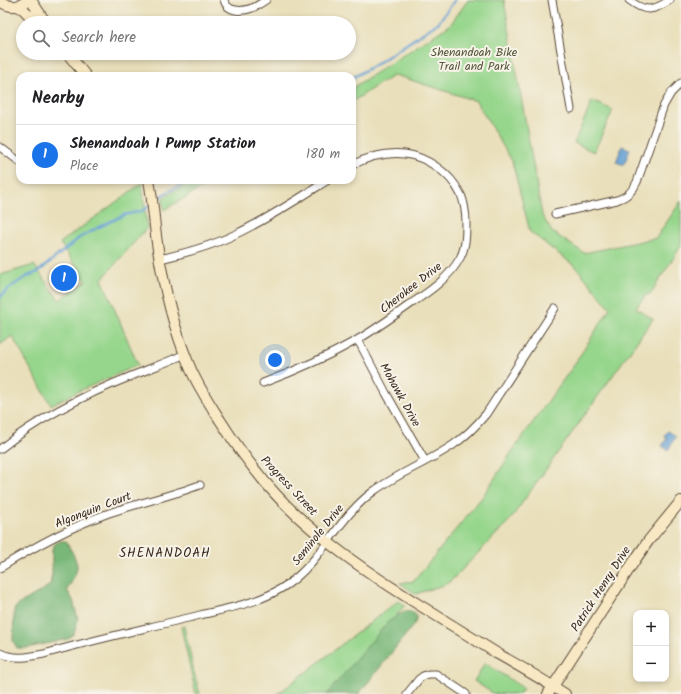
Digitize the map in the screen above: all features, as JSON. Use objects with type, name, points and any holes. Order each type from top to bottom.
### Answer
[{"type":"street","points":[[2,4],[17,6],[22,5],[28,0]]},
{"type":"street","points":[[31,0],[41,16]]},
{"type":"street","points":[[224,0],[226,5],[232,10],[240,11],[253,8],[266,0]]},
{"type":"street","points":[[552,0],[571,109]]},
{"type":"street","points":[[629,0],[639,7],[649,10],[657,8],[670,0]]},
{"type":"street","points":[[17,6],[30,16]]},
{"type":"street","points":[[73,60],[83,72]]},
{"type":"street","points":[[555,214],[617,200],[629,194],[637,182],[664,105],[671,93],[681,83]]},
{"type":"street","points":[[0,147],[16,159]]},
{"type":"street","name":"Cherokee Drive","points":[[263,383],[358,340],[379,326],[420,298],[450,273],[464,248],[466,236],[466,215],[461,194],[455,184],[434,165],[422,159],[404,154],[391,154],[373,157],[356,164]]},
{"type":"street","points":[[160,259],[199,249],[235,235],[321,184]]},
{"type":"street","name":"Progress Street","points":[[150,185],[160,259],[168,301],[189,366],[206,398],[255,470],[286,505],[311,529],[349,559],[497,653],[551,690],[565,694]]},
{"type":"street","name":"Seminole Drive","points":[[0,653],[18,658],[33,656],[225,609],[273,593],[290,583],[301,574],[350,513],[366,497],[454,444],[481,420],[555,308]]},
{"type":"street","name":"Mohawk Drive","points":[[358,340],[425,461]]},
{"type":"street","points":[[0,449],[32,425],[68,404],[104,387],[185,354]]},
{"type":"street","name":"Algonquin Court","points":[[0,568],[40,544],[85,522],[200,485]]},
{"type":"street","name":"Patrick Henry Drive","points":[[551,690],[635,560],[649,540],[681,502]]},
{"type":"street","points":[[407,694],[423,676],[436,674],[466,694]]},
{"type":"green space","name":"Shenandoah Bike Trail and Park","points":[[468,0],[504,0],[542,215],[552,232],[584,253],[656,238],[681,201],[681,246],[651,293],[645,296],[636,308],[653,319],[510,520],[449,583],[416,594],[400,583],[414,581],[483,496],[513,450],[574,365],[610,308],[576,267],[530,232],[512,161],[476,101],[395,75],[356,99],[356,85],[450,25]]},
{"type":"green space","points":[[592,101],[613,110],[594,152],[574,143]]},
{"type":"green space","points":[[142,184],[147,228],[102,279],[138,365],[51,405],[12,336],[0,345],[0,275],[34,265],[59,300],[86,281],[60,243]]},
{"type":"green space","points":[[186,184],[209,184],[164,210],[163,198]]},
{"type":"green space","points":[[60,541],[66,541],[77,563],[74,578],[67,590],[73,600],[78,620],[74,634],[68,639],[27,648],[17,648],[13,641],[14,609],[22,602],[50,585],[52,574],[52,549],[55,544]]},
{"type":"green space","points":[[398,601],[405,605],[332,694],[277,694],[279,693]]},
{"type":"green space","points":[[404,611],[411,611],[417,616],[415,623],[359,694],[327,694],[387,623]]},
{"type":"green space","points":[[184,626],[200,694],[196,694],[192,677],[181,627]]},
{"type":"green space","points":[[485,663],[523,688],[519,694],[494,694],[474,681]]},
{"type":"water","points":[[622,146],[630,149],[624,165],[616,162]]},
{"type":"water","points":[[668,431],[676,436],[668,450],[662,446],[667,438],[664,436]]},
{"type":"waterway","points":[[356,76],[378,63],[438,23],[455,0]]},
{"type":"waterway","points":[[154,202],[164,194],[183,184]]},
{"type":"waterway","points":[[0,299],[2,295],[11,287],[26,277],[38,272],[79,238],[124,215],[142,211],[150,205]]},
{"type":"place","name":"Shenandoah I Pump Station","points":[[64,278]]},
{"type":"district","name":"SHENANDOAH","points":[[165,553]]}]
